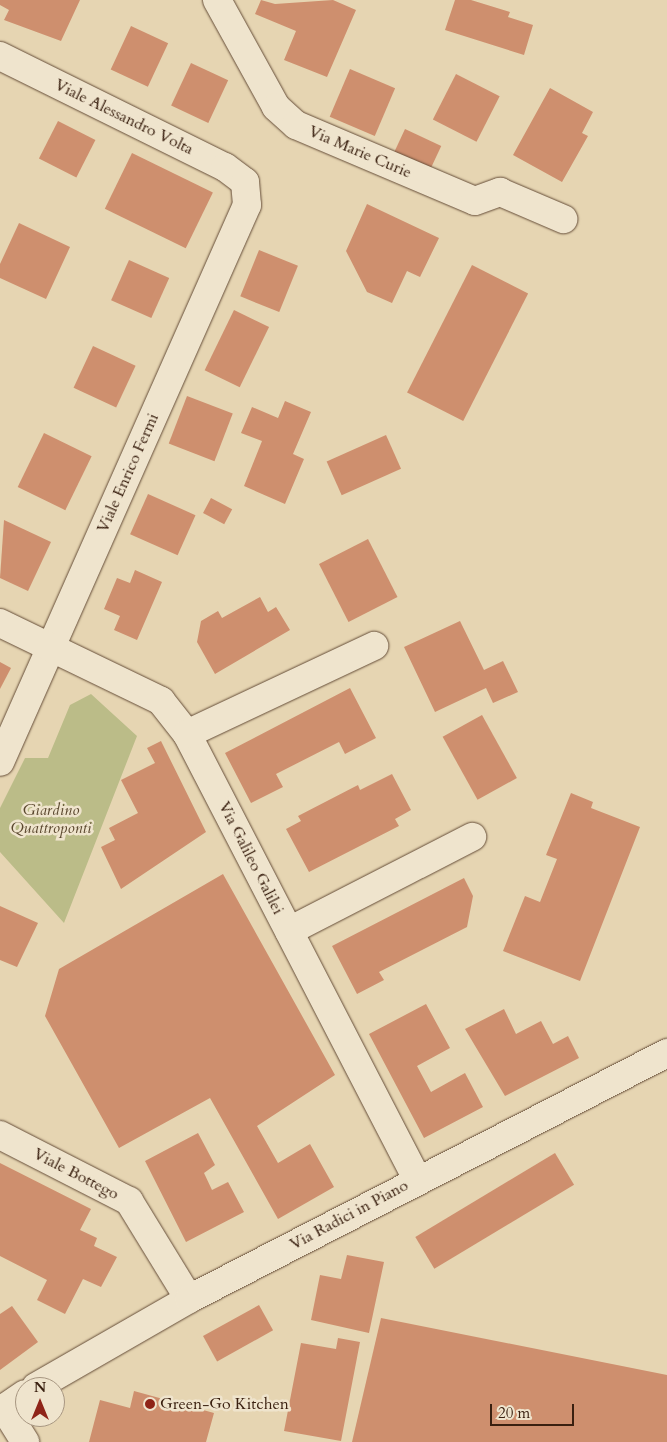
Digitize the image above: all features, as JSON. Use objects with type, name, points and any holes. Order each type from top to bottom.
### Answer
[{"type":"street","name":"Via Marie Curie","points":[[217,0],[276,107],[296,124],[475,200],[500,192],[563,219]]},
{"type":"street","name":"Viale Alessandro Volta","points":[[0,56],[225,167],[245,182]]},
{"type":"street","name":"Viale Enrico Fermi","points":[[0,762],[246,205],[245,182]]},
{"type":"street","name":"Via Galileo Galilei","points":[[0,623],[161,701],[187,734],[416,1179]]},
{"type":"street","points":[[187,734],[374,646]]},
{"type":"street","points":[[289,931],[472,837]]},
{"type":"street","name":"Via Radici in Piano","points":[[53,1377],[189,1299],[416,1179],[667,1053]]},
{"type":"street","name":"Viale Bottego","points":[[0,1135],[129,1201],[189,1299]]},
{"type":"street","points":[[10,1404],[25,1442]]},
{"type":"green space","name":"Giardino Quattroponti","points":[[91,694],[137,736],[64,923],[0,852],[0,808],[25,758],[48,758],[70,705]]},
{"type":"building","points":[[0,0],[80,0],[61,41],[4,20],[9,10],[0,5]]},
{"type":"building","points":[[261,0],[275,4],[333,0],[356,10],[327,77],[284,60],[296,31],[255,14]]},
{"type":"building","points":[[455,0],[471,0],[510,12],[508,17],[533,25],[524,55],[445,30]]},
{"type":"building","points":[[131,26],[168,43],[148,87],[111,70]]},
{"type":"building","points":[[191,63],[228,80],[208,123],[171,106]]},
{"type":"building","points":[[350,69],[395,88],[375,136],[330,117]]},
{"type":"building","points":[[456,74],[500,96],[477,142],[433,119]]},
{"type":"building","points":[[550,88],[593,112],[582,133],[588,136],[562,182],[513,155]]},
{"type":"building","points":[[58,121],[95,140],[76,177],[39,158]]},
{"type":"building","points":[[405,129],[441,146],[431,169],[394,152]]},
{"type":"building","points":[[132,153],[213,192],[186,248],[105,209]]},
{"type":"building","points":[[367,204],[439,238],[420,277],[407,271],[392,303],[367,292],[346,251]]},
{"type":"building","points":[[19,223],[70,247],[46,299],[0,278],[0,264]]},
{"type":"building","points":[[259,250],[298,266],[279,312],[240,296]]},
{"type":"building","points":[[129,260],[169,278],[151,318],[111,300]]},
{"type":"building","points":[[472,265],[528,294],[463,421],[407,392]]},
{"type":"building","points":[[234,310],[269,327],[240,387],[205,370]]},
{"type":"building","points":[[93,346],[136,366],[116,408],[74,388]]},
{"type":"building","points":[[187,396],[233,414],[214,461],[169,444]]},
{"type":"building","points":[[285,401],[311,412],[293,454],[304,459],[285,504],[244,486],[262,441],[241,433],[252,407],[278,418]]},
{"type":"building","points":[[44,433],[92,456],[65,510],[18,487]]},
{"type":"building","points":[[386,435],[401,469],[342,495],[327,461]]},
{"type":"building","points":[[148,494],[196,515],[178,555],[130,534]]},
{"type":"building","points":[[211,498],[232,509],[224,524],[203,513]]},
{"type":"building","points":[[4,520],[51,542],[28,591],[0,578]]},
{"type":"building","points":[[368,539],[398,597],[349,622],[319,564]]},
{"type":"building","points":[[135,570],[162,582],[137,640],[114,630],[120,616],[104,609],[117,578],[130,583]]},
{"type":"building","points":[[260,597],[268,612],[276,607],[290,630],[215,674],[197,642],[201,621],[218,611],[222,618]]},
{"type":"building","points":[[460,621],[484,670],[503,661],[518,692],[493,703],[486,688],[435,712],[404,647]]},
{"type":"building","points":[[0,662],[11,668],[0,689]]},
{"type":"building","points":[[350,688],[376,738],[345,754],[339,742],[276,774],[283,787],[251,803],[225,753]]},
{"type":"building","points":[[482,715],[517,778],[478,800],[443,737]]},
{"type":"building","points":[[161,741],[206,832],[121,889],[101,847],[115,840],[109,828],[138,813],[121,780],[155,763],[147,748]]},
{"type":"building","points":[[392,774],[411,810],[395,819],[399,826],[309,872],[286,829],[301,821],[298,816],[358,785],[360,790]]},
{"type":"building","points":[[571,793],[593,802],[591,808],[640,827],[580,981],[503,951],[525,896],[540,902],[557,859],[546,855]]},
{"type":"building","points":[[223,874],[335,1075],[257,1126],[278,1163],[310,1144],[334,1187],[278,1219],[210,1098],[119,1148],[45,1016],[59,969]]},
{"type":"building","points":[[464,878],[473,896],[467,927],[379,972],[384,980],[357,994],[332,946]]},
{"type":"building","points":[[0,906],[38,923],[17,967],[0,960]]},
{"type":"building","points":[[426,1004],[450,1048],[417,1066],[431,1092],[465,1073],[483,1107],[424,1138],[369,1034]]},
{"type":"building","points":[[504,1009],[516,1034],[541,1021],[553,1044],[568,1036],[579,1058],[505,1096],[465,1029]]},
{"type":"building","points":[[198,1133],[215,1165],[204,1173],[212,1190],[228,1182],[244,1212],[186,1242],[145,1161]]},
{"type":"building","points":[[555,1153],[574,1185],[434,1269],[415,1237]]},
{"type":"building","points":[[0,1163],[91,1209],[80,1230],[97,1238],[94,1246],[117,1257],[101,1287],[83,1279],[65,1314],[37,1300],[47,1280],[0,1256]]},
{"type":"building","points":[[347,1255],[384,1262],[369,1333],[311,1320],[320,1275],[341,1279]]},
{"type":"building","points":[[259,1305],[273,1330],[217,1361],[203,1336]]},
{"type":"building","points":[[12,1306],[38,1342],[0,1370],[0,1314]]},
{"type":"building","points":[[381,1318],[667,1375],[667,1442],[352,1442]]},
{"type":"building","points":[[338,1338],[360,1342],[341,1441],[284,1431],[301,1343],[336,1349]]},
{"type":"building","points":[[134,1391],[214,1413],[206,1442],[89,1442],[100,1400],[130,1408]]},
{"type":"place","name":"Green-Go Kitchen","points":[[150,1404]]}]
